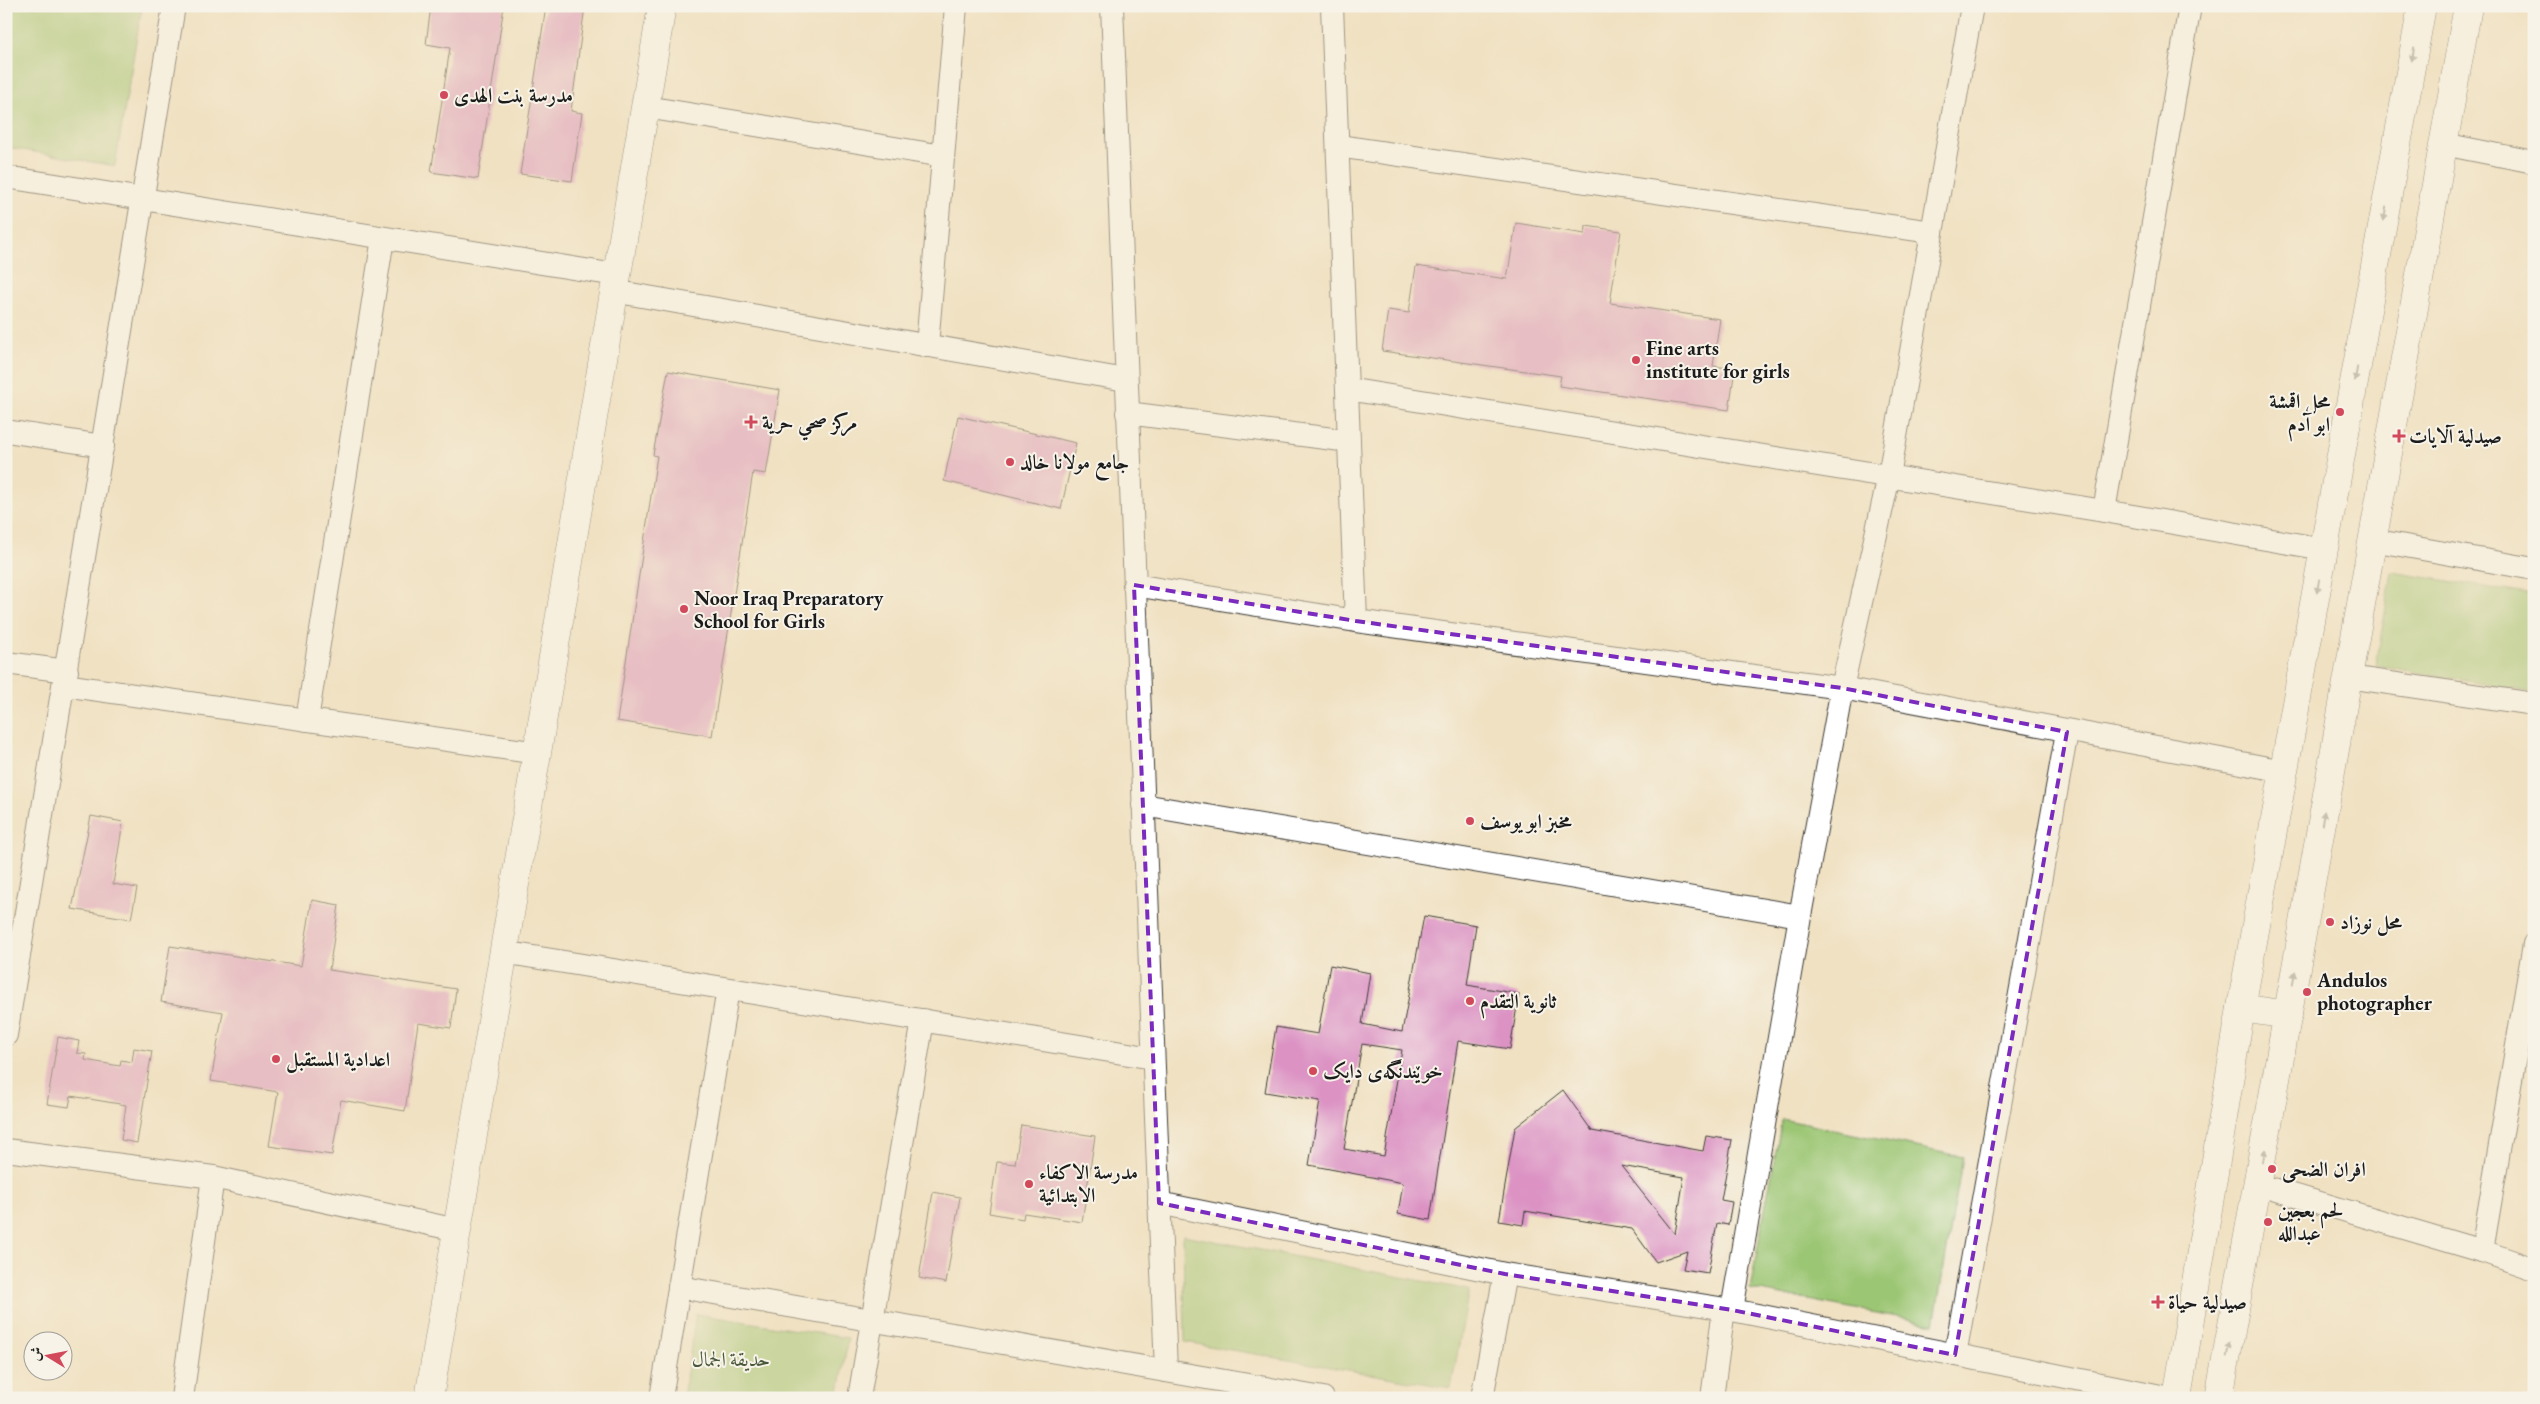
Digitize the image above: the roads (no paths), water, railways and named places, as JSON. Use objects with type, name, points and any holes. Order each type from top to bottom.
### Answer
[{"type":"main road","points":[[429,1398],[662,6]]},
{"type":"main road","points":[[2177,1398],[2242,1008],[2422,6]]},
{"type":"main road","points":[[2219,1398],[2259,1185],[2468,6]]},
{"type":"main road","points":[[2242,1008],[2288,1015]]},
{"type":"street","points":[[6,1036],[16,915],[66,678],[174,6]]},
{"type":"street","points":[[926,346],[956,6]]},
{"type":"street","points":[[1112,6],[1166,1371]]},
{"type":"street","points":[[1332,6],[1356,622]]},
{"type":"street","points":[[1712,1398],[1842,688],[1889,476],[1972,7],[1967,6]]},
{"type":"street","points":[[2104,511],[2190,6]]},
{"type":"street","points":[[646,107],[943,156]]},
{"type":"street","points":[[2444,144],[2534,162]]},
{"type":"street","points":[[1338,146],[1932,232]]},
{"type":"street","points":[[6,177],[383,238],[926,346],[1126,380]]},
{"type":"street","points":[[306,720],[383,238]]},
{"type":"street","points":[[1347,389],[2104,511],[2324,549]]},
{"type":"street","points":[[1128,413],[1349,441]]},
{"type":"street","points":[[6,431],[103,446]]},
{"type":"street","points":[[2372,540],[2534,570]]},
{"type":"street","points":[[1134,585],[1356,622],[1842,688],[2067,732],[2284,771]]},
{"type":"street","points":[[6,663],[66,678],[306,720],[538,753]]},
{"type":"street","points":[[2348,676],[2534,704]]},
{"type":"street","points":[[1955,1355],[2067,732]]},
{"type":"street","points":[[1143,805],[1800,916]]},
{"type":"street","points":[[2482,1251],[2534,944]]},
{"type":"street","points":[[503,952],[1153,1058]]},
{"type":"street","points":[[661,1398],[728,989]]},
{"type":"street","points":[[859,1398],[922,1020]]},
{"type":"street","points":[[6,1150],[214,1177],[457,1230]]},
{"type":"street","points":[[182,1398],[214,1177]]},
{"type":"street","points":[[2259,1185],[2482,1251],[2534,1269]]},
{"type":"street","points":[[1159,1203],[1505,1274],[1728,1310],[2171,1398]]},
{"type":"street","points":[[1482,1398],[1505,1274]]},
{"type":"street","points":[[679,1287],[1323,1398]]},
{"type":"place","name":"مدرسة بنت الهدی","points":[[444,95]]},
{"type":"place","name":"Fine arts institute for girls","points":[[1636,360]]},
{"type":"place","name":"محل اقمشة ابو آدم","points":[[2340,412]]},
{"type":"place","name":"مركز صحي حرية","points":[[751,422]]},
{"type":"place","name":"صيدلية آلايات","points":[[2399,436]]},
{"type":"place","name":"جامع مولانا خالد","points":[[1010,462]]},
{"type":"place","name":"Noor Iraq Preparatory School for Girls","points":[[684,609]]},
{"type":"place","name":"مخبز ابو يوسف","points":[[1470,821]]},
{"type":"place","name":"محل نوزاد","points":[[2330,922]]},
{"type":"place","name":"Andulos photographer","points":[[2307,992]]},
{"type":"place","name":"ثانوية التقدم","points":[[1470,1001]]},
{"type":"place","name":"اعدادية المستقبل","points":[[276,1059]]},
{"type":"place","name":"خوێندنگەی دایک","points":[[1313,1071]]},
{"type":"place","name":"افران الضحى","points":[[2272,1169]]},
{"type":"place","name":"مدرسة الاكفاء الابتدائية","points":[[1029,1184]]},
{"type":"place","name":"لحم بعجين عبدالله","points":[[2268,1222]]},
{"type":"place","name":"صيدلية حياة","points":[[2158,1302]]},
{"type":"park label","name":"حديقة الجمال","points":[[731,1359]]}]
